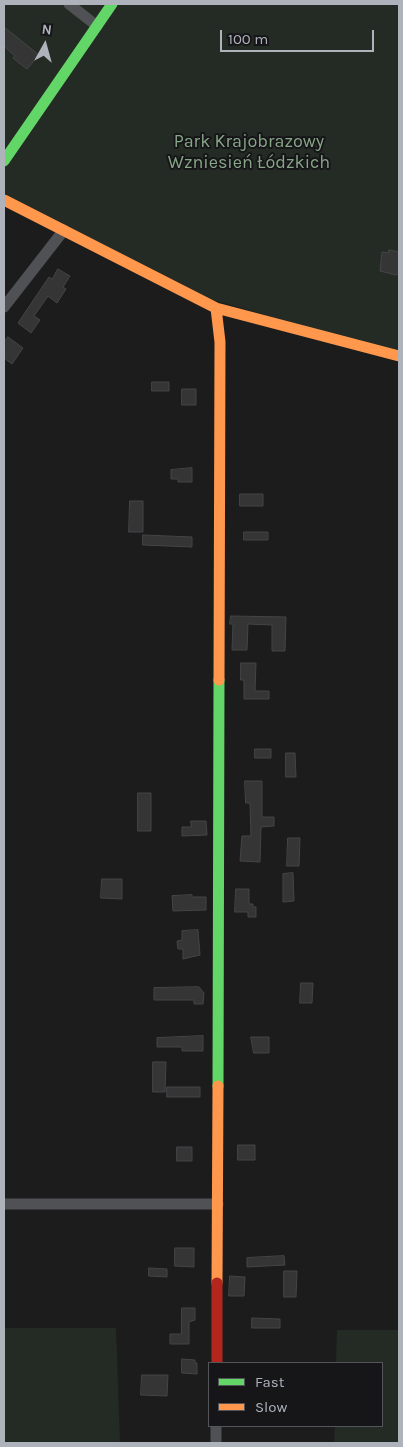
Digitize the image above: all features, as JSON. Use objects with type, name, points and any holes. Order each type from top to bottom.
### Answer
[{"type":"street","points":[[69,4],[96,26]]},
{"type":"street","points":[[4,161],[112,4]]},
{"type":"street","points":[[4,200],[216,308],[399,356]]},
{"type":"street","points":[[4,307],[64,230]]},
{"type":"street","points":[[216,308],[220,342],[216,1362]]},
{"type":"street","points":[[4,1204],[218,1204]]},
{"type":"street","points":[[216,1427],[216,1443]]},
{"type":"green space","name":"Park Krajobrazowy Wzniesień Łódzkich","points":[[4,4],[399,4],[399,353],[206,298],[4,198]]},
{"type":"green space","points":[[4,1328],[116,1328],[120,1443],[4,1443]]},
{"type":"green space","points":[[337,1330],[399,1330],[399,1443],[334,1443],[335,1427],[383,1427],[383,1362],[336,1362]]},
{"type":"building","points":[[4,27],[39,55],[27,69],[13,58],[15,56],[4,46]]},
{"type":"building","points":[[389,250],[399,252],[399,273],[396,275],[380,271],[382,252],[388,253]]},
{"type":"building","points":[[58,269],[70,276],[63,287],[66,289],[57,303],[48,296],[34,316],[40,320],[31,333],[18,323],[49,277],[52,279]]},
{"type":"building","points":[[8,337],[23,348],[12,364],[4,358],[4,343]]},
{"type":"building","points":[[152,382],[169,382],[169,391],[152,391]]},
{"type":"building","points":[[182,389],[196,389],[196,405],[182,405]]},
{"type":"building","points":[[192,468],[192,482],[178,482],[178,479],[171,479],[171,470]]},
{"type":"building","points":[[240,494],[263,494],[263,506],[240,506]]},
{"type":"building","points":[[130,501],[143,501],[143,532],[129,532]]},
{"type":"building","points":[[244,532],[268,532],[268,540],[244,540]]},
{"type":"building","points":[[143,535],[192,537],[192,547],[143,545]]},
{"type":"building","points":[[231,616],[286,617],[285,651],[272,651],[272,625],[248,624],[247,650],[232,650],[233,624],[230,624]]},
{"type":"building","points":[[241,663],[256,663],[255,691],[269,691],[269,699],[244,699],[244,680],[241,680]]},
{"type":"building","points":[[255,749],[271,749],[271,758],[255,758]]},
{"type":"building","points":[[286,753],[295,753],[296,777],[286,777]]},
{"type":"building","points":[[245,781],[262,781],[262,817],[274,817],[274,826],[261,827],[260,862],[240,861],[242,836],[251,836],[250,803],[246,803]]},
{"type":"building","points":[[138,793],[151,793],[151,831],[138,831]]},
{"type":"building","points":[[191,821],[206,821],[207,835],[182,836],[182,827],[191,827]]},
{"type":"building","points":[[288,838],[300,838],[299,866],[287,866]]},
{"type":"building","points":[[293,873],[294,901],[283,902],[283,874]]},
{"type":"building","points":[[102,879],[122,879],[122,899],[101,898]]},
{"type":"building","points":[[236,889],[249,889],[249,904],[253,904],[253,907],[256,907],[256,917],[248,917],[248,912],[235,912]]},
{"type":"building","points":[[192,895],[192,897],[206,897],[206,910],[173,911],[172,896]]},
{"type":"building","points":[[198,930],[200,955],[183,959],[183,949],[178,949],[177,941],[182,940],[182,931]]},
{"type":"building","points":[[301,983],[313,983],[312,1003],[300,1003]]},
{"type":"building","points":[[199,987],[204,993],[203,1004],[194,1004],[194,1000],[154,1000],[154,988]]},
{"type":"building","points":[[203,1036],[203,1051],[182,1051],[182,1047],[157,1047],[157,1038]]},
{"type":"building","points":[[251,1037],[269,1037],[269,1053],[254,1053]]},
{"type":"building","points":[[153,1062],[166,1062],[165,1092],[153,1092]]},
{"type":"building","points":[[167,1087],[200,1087],[200,1097],[167,1097]]},
{"type":"building","points":[[238,1145],[255,1145],[255,1160],[238,1160]]},
{"type":"building","points":[[177,1147],[192,1147],[192,1161],[177,1161]]},
{"type":"building","points":[[175,1248],[194,1248],[194,1267],[175,1266]]},
{"type":"building","points":[[284,1256],[285,1265],[247,1267],[247,1258]]},
{"type":"building","points":[[149,1268],[167,1269],[167,1277],[149,1276]]},
{"type":"building","points":[[284,1271],[297,1271],[296,1297],[284,1297]]},
{"type":"building","points":[[230,1276],[245,1277],[244,1296],[229,1296]]},
{"type":"building","points":[[182,1308],[195,1308],[195,1320],[189,1322],[189,1344],[170,1344],[170,1334],[181,1334]]},
{"type":"building","points":[[252,1318],[280,1319],[280,1328],[252,1328]]},
{"type":"building","points":[[182,1359],[195,1360],[195,1363],[197,1363],[197,1374],[182,1373]]},
{"type":"building","points":[[142,1375],[168,1375],[167,1396],[141,1395]]},
{"type":"traffic: fast","points":[[4,161],[112,4]]},
{"type":"traffic: fast","points":[[218,1086],[219,680]]},
{"type":"traffic: slow","points":[[4,200],[216,308],[399,356]]},
{"type":"traffic: slow","points":[[216,308],[220,342],[219,680]]},
{"type":"traffic: slow","points":[[217,1283],[218,1086]]},
{"type":"traffic: jam","points":[[217,1283],[217,1362]]}]
